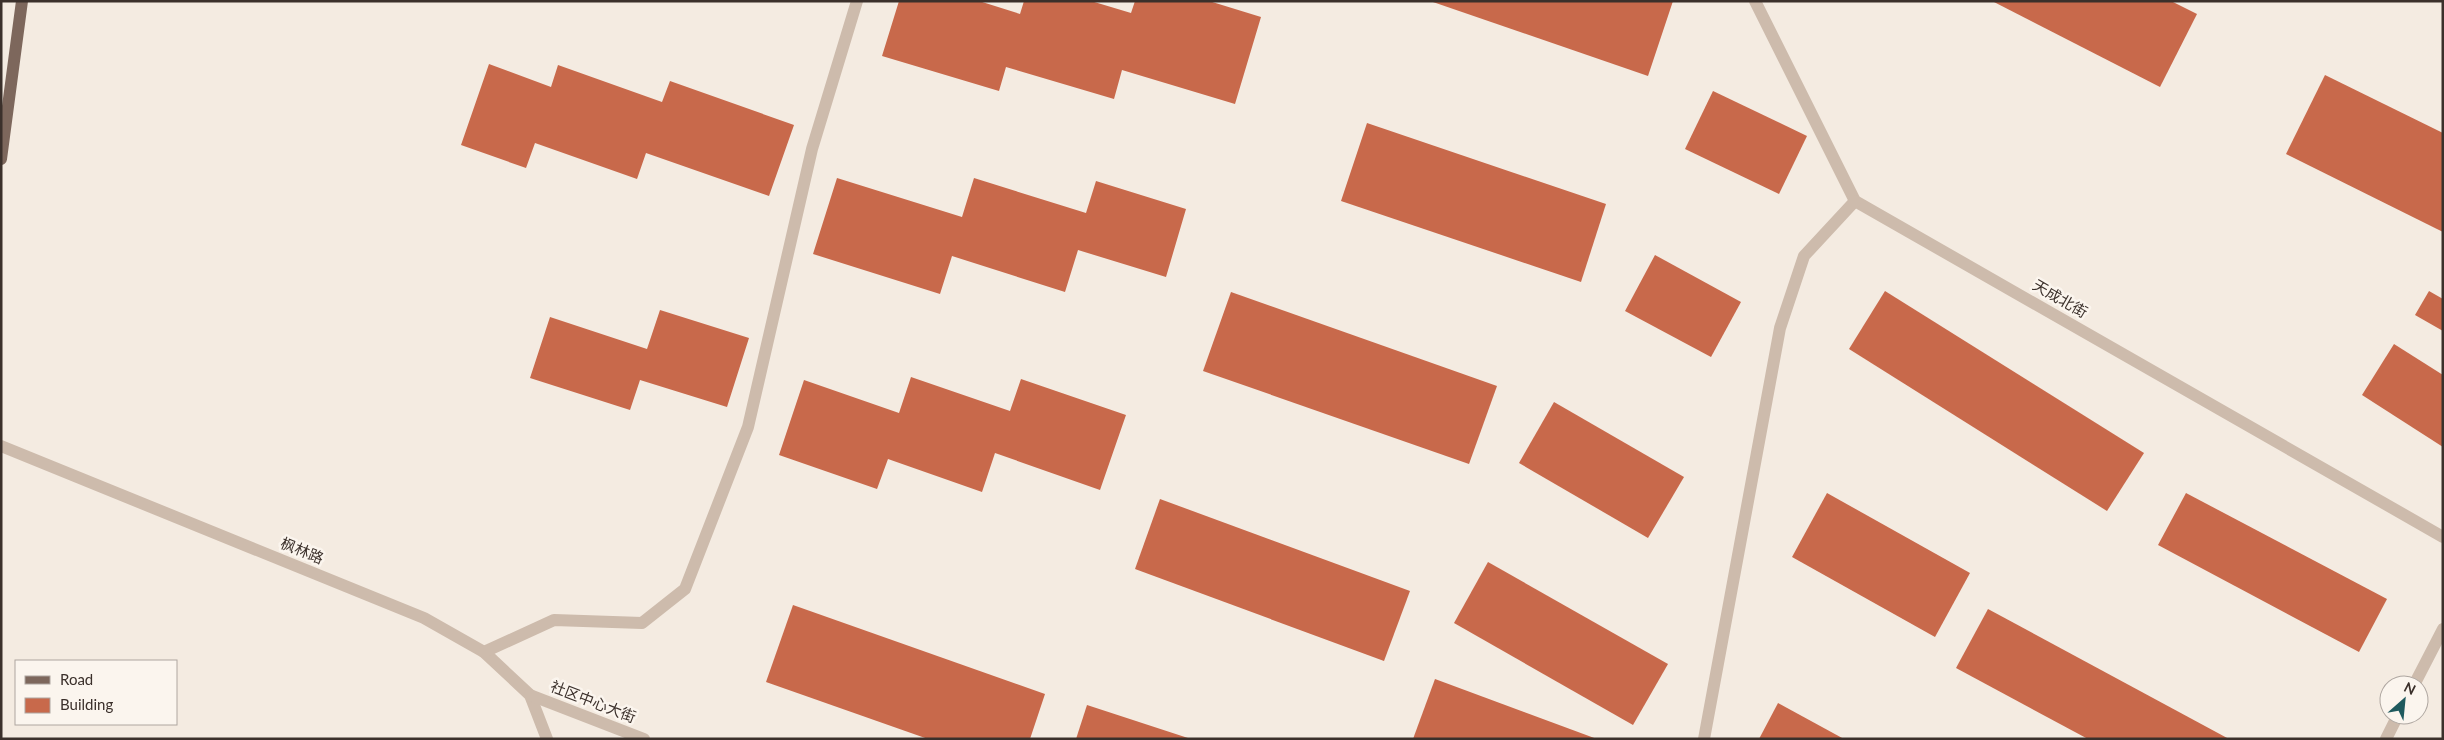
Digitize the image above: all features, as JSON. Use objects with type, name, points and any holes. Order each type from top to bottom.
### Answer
[{"type":"main road","points":[[1,159],[22,1]]},
{"type":"street","points":[[484,652],[554,620],[642,623],[684,589],[748,427],[812,149],[857,1]]},
{"type":"street","points":[[1704,739],[1780,328],[1804,256],[1855,201],[1755,1]]},
{"type":"street","name":"天成北街","points":[[1855,201],[2443,537]]},
{"type":"street","name":"枫林路","points":[[1,446],[424,618],[484,652],[530,695],[547,739]]},
{"type":"street","points":[[2419,675],[2443,629]]},
{"type":"street","name":"社区中心大街","points":[[530,695],[644,739]]},
{"type":"street","points":[[2386,739],[2393,725]]},
{"type":"building","points":[[899,1],[979,1],[1020,14],[1024,1],[1091,1],[1131,13],[1135,1],[1209,1],[1261,17],[1235,104],[1122,70],[1114,99],[1006,67],[999,91],[882,56]]},
{"type":"building","points":[[1430,1],[1673,1],[1648,76]]},
{"type":"building","points":[[1992,1],[2171,1],[2197,14],[2160,87]]},
{"type":"building","points":[[489,64],[551,87],[558,65],[662,102],[670,81],[794,125],[769,196],[646,153],[637,179],[535,143],[526,168],[461,145]]},
{"type":"building","points":[[2325,75],[2443,133],[2443,232],[2286,154]]},
{"type":"building","points":[[1713,91],[1807,136],[1779,194],[1685,149]]},
{"type":"building","points":[[1367,123],[1606,204],[1581,282],[1341,201]]},
{"type":"building","points":[[837,178],[962,217],[974,178],[1086,213],[1096,181],[1186,209],[1166,277],[1078,250],[1065,292],[952,256],[940,294],[813,254]]},
{"type":"building","points":[[1655,255],[1741,302],[1711,357],[1625,311]]},
{"type":"building","points":[[1885,291],[2144,453],[2107,511],[1849,349]]},
{"type":"building","points":[[2429,291],[2443,299],[2443,331],[2415,315]]},
{"type":"building","points":[[1231,292],[1497,386],[1469,464],[1203,371]]},
{"type":"building","points":[[660,310],[749,338],[727,407],[640,380],[630,410],[530,378],[550,317],[647,349]]},
{"type":"building","points":[[2394,344],[2443,375],[2443,447],[2362,395]]},
{"type":"building","points":[[911,377],[1010,411],[1021,379],[1126,415],[1100,490],[995,453],[982,492],[888,459],[877,489],[779,455],[804,380],[899,413]]},
{"type":"building","points":[[1554,402],[1684,477],[1648,538],[1519,463]]},
{"type":"building","points":[[1827,493],[1970,573],[1935,637],[1792,557]]},
{"type":"building","points":[[2186,493],[2387,599],[2359,652],[2158,545]]},
{"type":"building","points":[[1160,499],[1410,591],[1384,661],[1135,569]]},
{"type":"building","points":[[1488,562],[1668,664],[1633,725],[1454,623]]},
{"type":"building","points":[[793,605],[1045,694],[1030,739],[928,739],[766,682]]},
{"type":"building","points":[[1988,609],[2229,739],[2088,739],[1956,668]]},
{"type":"building","points":[[1435,679],[1597,739],[1413,739]]},
{"type":"building","points":[[1778,703],[1844,739],[1759,739]]},
{"type":"building","points":[[1087,705],[1188,738],[1188,739],[1076,739]]}]
